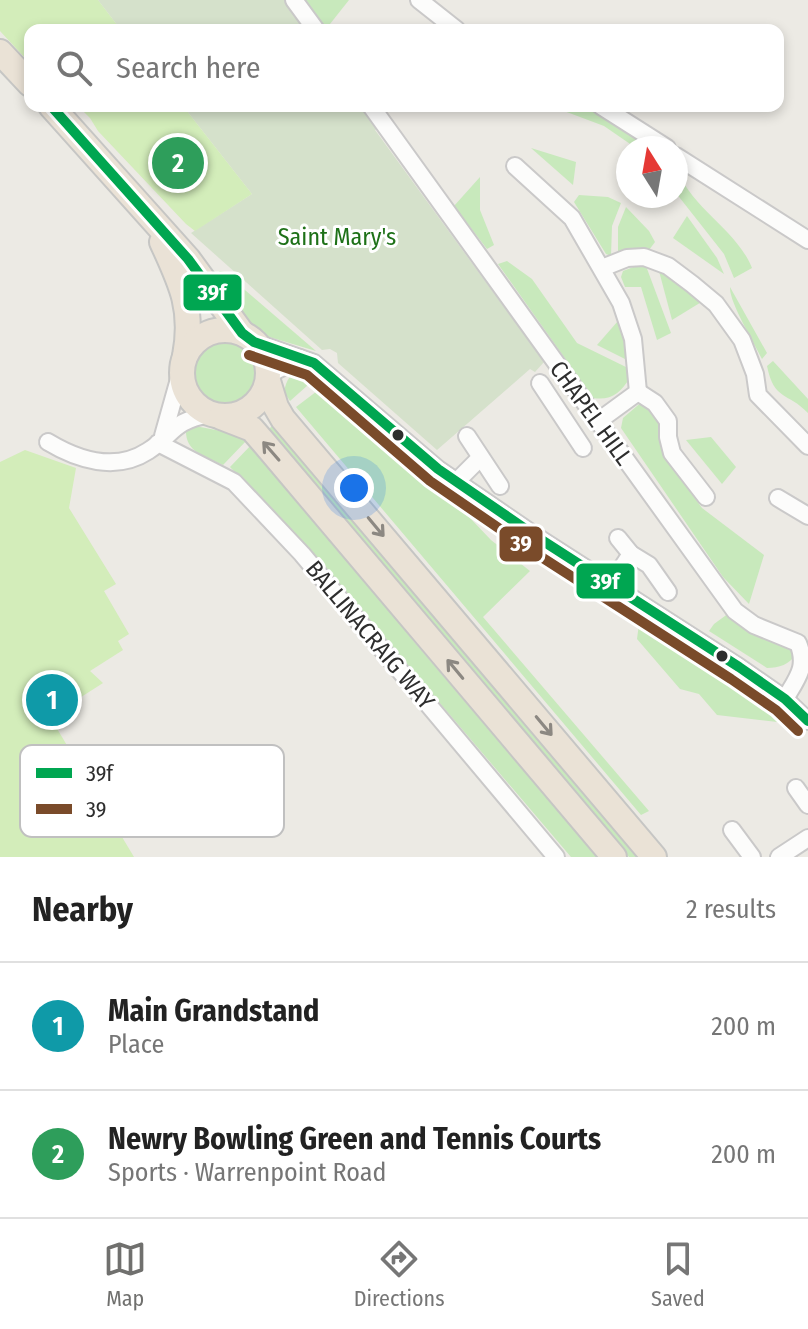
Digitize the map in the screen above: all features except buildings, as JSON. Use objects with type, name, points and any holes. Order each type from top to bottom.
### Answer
[{"type":"highway","points":[[0,52],[24,78]]},
{"type":"highway","points":[[56,112],[188,259],[262,353],[276,407],[283,419],[654,857]]},
{"type":"highway","points":[[153,222],[185,293],[189,316],[182,366],[191,398],[215,416],[252,429],[614,857]]},
{"type":"highway","points":[[182,366],[198,338],[208,332],[231,329],[248,337]]},
{"type":"highway","points":[[215,416],[233,417],[253,408],[265,392],[268,378]]},
{"type":"street","points":[[294,0],[312,24]]},
{"type":"street","points":[[419,0],[449,24]]},
{"type":"street","name":"CHAPEL HILL","points":[[375,112],[735,611],[754,625],[798,643],[806,656],[801,672],[785,699]]},
{"type":"street","points":[[610,112],[648,136]]},
{"type":"street","points":[[688,164],[808,240]]},
{"type":"street","points":[[515,166],[572,218],[602,268],[621,303],[633,339],[638,392]]},
{"type":"street","points":[[602,268],[627,258],[657,260],[716,304],[742,340],[755,374],[758,395],[808,446]]},
{"type":"street","points":[[248,337],[314,363],[456,482],[785,699],[808,721]]},
{"type":"street","points":[[268,378],[300,358]]},
{"type":"street","points":[[160,440],[182,366]]},
{"type":"street","name":"CHAPEL HILL","points":[[540,383],[583,448]]},
{"type":"street","points":[[597,422],[638,392]]},
{"type":"street","points":[[638,392],[655,403],[668,421],[672,453],[706,497]]},
{"type":"street","points":[[561,414],[582,402]]},
{"type":"street","points":[[48,442],[68,454],[101,462],[136,458],[182,421],[215,416]]},
{"type":"street","points":[[467,436],[500,486]]},
{"type":"street","name":"BALLINACRAIG WAY","points":[[160,440],[234,482],[302,554],[556,857]]},
{"type":"street","points":[[456,482],[480,458]]},
{"type":"street","points":[[778,498],[808,516]]},
{"type":"street","points":[[618,538],[631,554],[649,565],[668,592]]},
{"type":"street","points":[[611,584],[631,554]]},
{"type":"street","points":[[796,788],[808,805]]},
{"type":"street","points":[[732,830],[752,857]]},
{"type":"street","points":[[779,857],[808,838]]},
{"type":"green space","points":[[0,0],[98,0],[116,24],[24,24],[24,57],[0,31]]},
{"type":"green space","points":[[98,0],[286,0],[303,24],[116,24]]},
{"type":"green space","points":[[305,0],[349,0],[330,24],[322,24]]},
{"type":"green space","points":[[84,112],[188,112],[252,194],[195,231],[98,131]]},
{"type":"green space","name":"Saint Mary's","points":[[188,112],[365,112],[375,130],[544,362],[535,372],[530,369],[437,450],[338,363],[337,353],[330,349],[322,350],[191,233],[252,194]]},
{"type":"green space","points":[[567,112],[598,112],[636,136],[619,136],[604,126]]},
{"type":"green space","points":[[531,148],[576,162],[573,185]]},
{"type":"green space","points":[[480,177],[480,210],[494,245],[487,249],[454,206]]},
{"type":"green space","points":[[688,190],[735,241],[752,268],[734,278],[724,254],[688,208]]},
{"type":"green space","points":[[579,195],[608,197],[616,201],[616,208],[619,208],[612,226],[611,256],[606,254],[574,202]]},
{"type":"green space","points":[[627,208],[655,242],[649,250],[618,256],[618,227]]},
{"type":"green space","points":[[687,216],[717,258],[724,274],[673,238]]},
{"type":"green space","points":[[507,261],[532,279],[577,343],[628,368],[630,378],[619,392],[610,397],[593,398],[498,264]]},
{"type":"green space","points":[[646,266],[671,333],[657,340],[641,287],[625,287],[621,277],[623,271]]},
{"type":"green space","points":[[220,271],[316,351],[266,336],[246,323],[212,277]]},
{"type":"green space","points":[[659,271],[677,281],[703,301],[672,320]]},
{"type":"green space","points":[[730,287],[767,353],[762,359],[738,312]]},
{"type":"green space","points":[[618,321],[629,357],[627,360],[597,345]]},
{"type":"green space","points":[[226,336],[250,346],[260,370],[250,394],[226,404],[202,394],[192,370],[202,346]]},
{"type":"green space","points":[[773,361],[808,399],[808,413],[778,391],[767,366]]},
{"type":"green space","points":[[303,368],[310,369],[317,377],[290,401],[284,392],[286,384],[292,374]]},
{"type":"green space","points":[[325,385],[430,476],[491,540],[530,571],[483,617],[649,811],[641,815],[296,407]]},
{"type":"green space","points":[[644,400],[663,422],[661,439],[665,457],[702,508],[764,555],[749,604],[723,577],[621,428],[623,418]]},
{"type":"green space","points":[[277,421],[644,857],[629,857],[269,429]]},
{"type":"green space","points":[[190,425],[247,440],[223,465],[193,449],[186,430]]},
{"type":"green space","points":[[711,437],[736,467],[722,484],[686,440]]},
{"type":"green space","points":[[253,443],[416,644],[597,857],[571,857],[317,559],[230,467]]},
{"type":"green space","points":[[25,450],[76,468],[69,508],[116,584],[104,591],[129,634],[118,641],[123,650],[90,671],[103,683],[50,717],[67,745],[20,745],[20,837],[122,837],[134,857],[0,857],[0,462]]},
{"type":"green space","points":[[584,574],[625,600],[627,607],[618,611],[579,584],[578,578]]},
{"type":"green space","points":[[729,613],[790,648],[795,655],[784,665],[767,668],[709,631]]},
{"type":"green space","points":[[647,619],[657,621],[754,686],[795,724],[717,715],[699,694],[680,689],[637,639],[639,624]]},
{"type":"transit line","name":"39f","points":[[56,112],[188,259],[242,333],[254,342],[314,363],[438,469],[540,539],[739,667],[785,699],[808,721]]},
{"type":"transit line","name":"39","points":[[249,355],[307,375],[430,481],[532,551],[731,679],[776,710],[798,731]]},
{"type":"place","name":"Newry Bowling Green and Tennis Courts","points":[[178,163]]},
{"type":"place","name":"Main Grandstand","points":[[52,700]]}]
